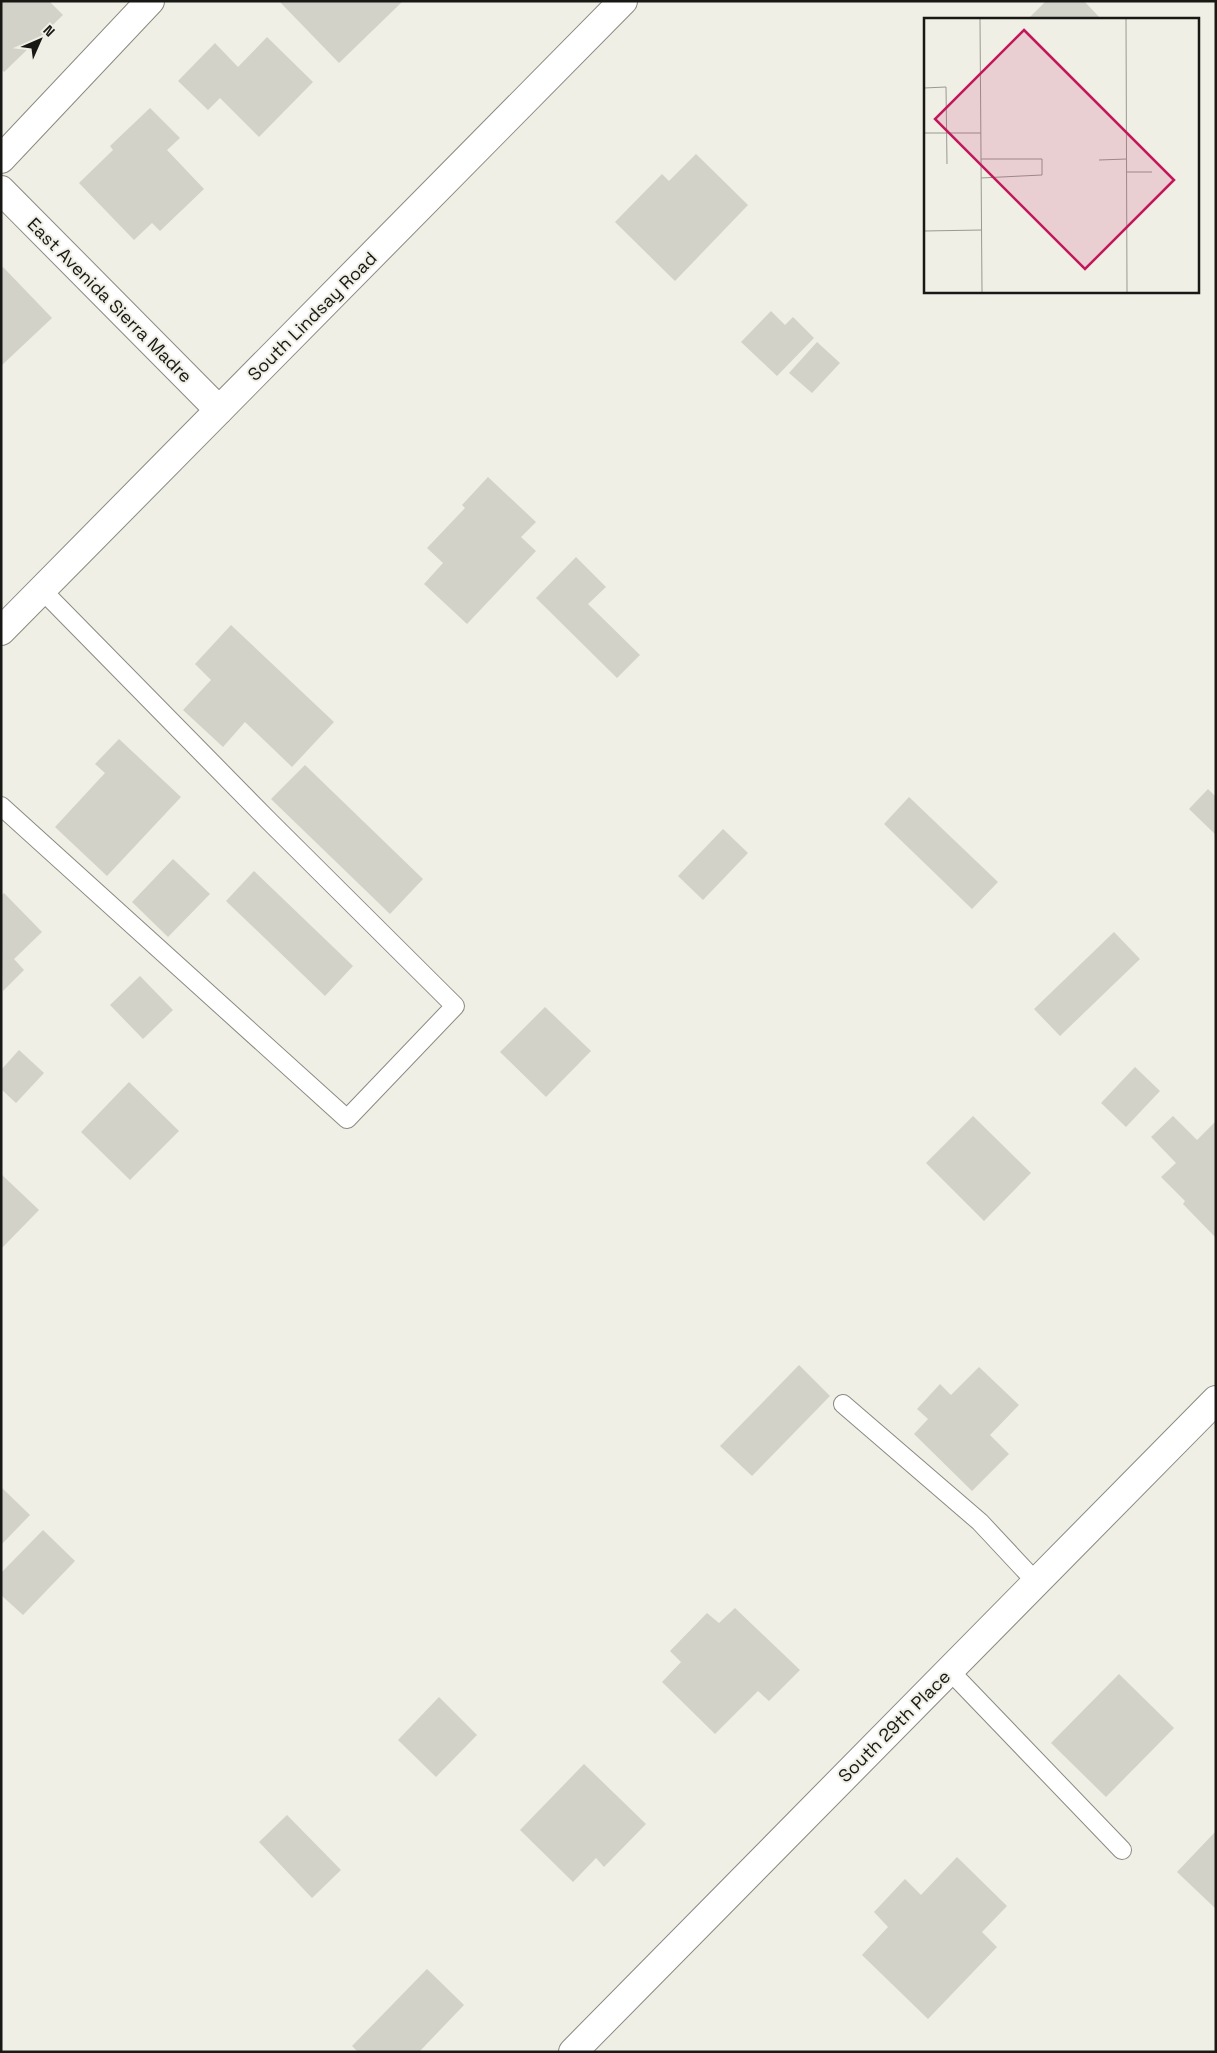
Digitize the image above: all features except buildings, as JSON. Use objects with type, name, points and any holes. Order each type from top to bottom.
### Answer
[{"type":"street","points":[[1,159],[150,1]]},
{"type":"street","name":"South Lindsay Road","points":[[1,631],[623,1]]},
{"type":"street","name":"East Avenida Sierra Madre","points":[[1,190],[219,410]]},
{"type":"street","name":"South 29th Place","points":[[573,2052],[1216,1400]]},
{"type":"lane","points":[[1,806],[347,1119],[455,1006],[268,820],[42,590]]},
{"type":"lane","points":[[843,1404],[980,1522],[1036,1582]]},
{"type":"lane","points":[[949,1670],[1122,1850]]}]
